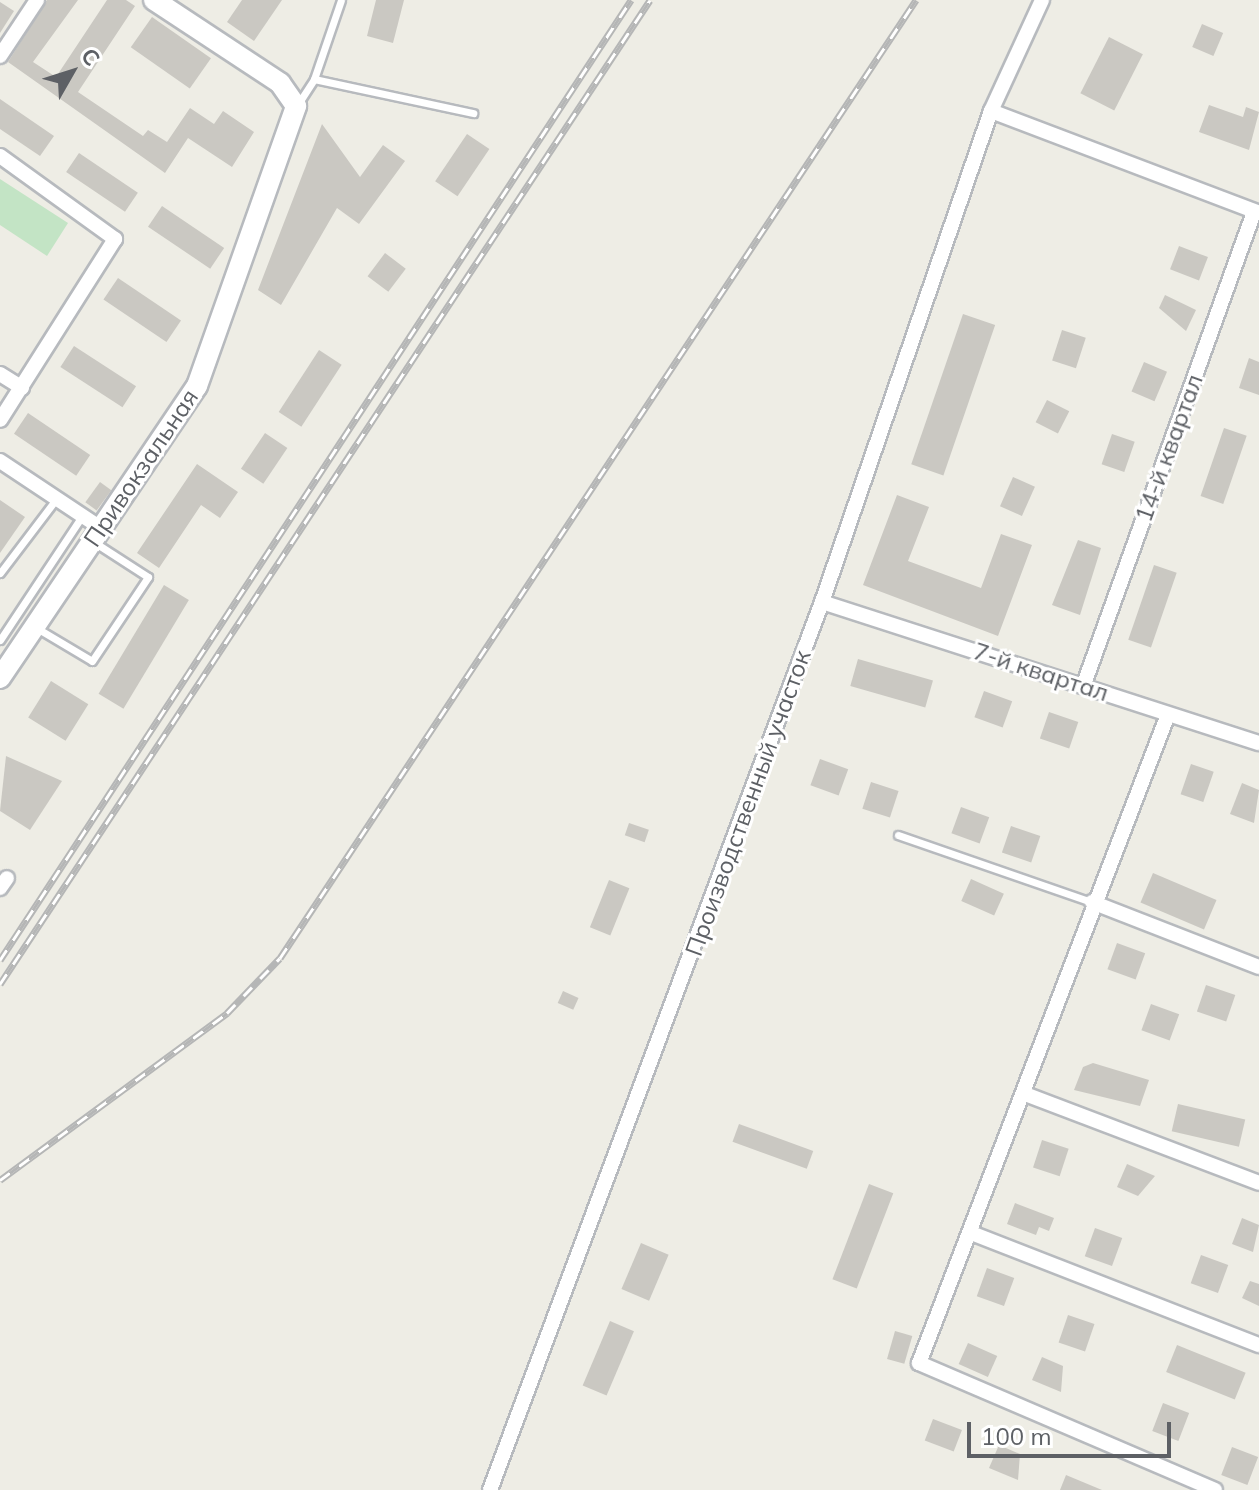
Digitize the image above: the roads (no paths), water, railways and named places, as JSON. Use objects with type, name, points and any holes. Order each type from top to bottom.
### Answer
[{"type":"street","points":[[0,56],[37,0]]},
{"type":"street","points":[[154,0],[280,83],[296,106]]},
{"type":"street","name":"Производственный участок","points":[[490,1490],[822,602],[991,111],[1042,0]]},
{"type":"street","name":"Привокзальная","points":[[0,678],[7,653],[34,626],[197,386],[296,106]]},
{"type":"street","points":[[991,111],[1256,212]]},
{"type":"street","points":[[0,156],[115,239],[0,420]]},
{"type":"street","name":"14-й квартал","points":[[1084,684],[1256,212]]},
{"type":"street","points":[[0,374],[22,388]]},
{"type":"street","points":[[0,461],[82,516],[97,534]]},
{"type":"street","name":"7-й квартал","points":[[822,602],[1084,684],[1167,717],[1259,743]]},
{"type":"street","points":[[1167,717],[1092,902],[974,1234],[919,1363],[1215,1490]]},
{"type":"street","points":[[1092,902],[1259,967]]},
{"type":"street","points":[[1025,1094],[1257,1177]]},
{"type":"street","points":[[974,1234],[1259,1345]]},
{"type":"lane","points":[[296,106],[314,79],[341,0]]},
{"type":"lane","points":[[314,79],[473,113]]},
{"type":"lane","points":[[0,573],[57,498]]},
{"type":"lane","points":[[0,640],[82,516]]},
{"type":"lane","points":[[34,626],[92,661],[148,577],[97,534]]},
{"type":"lane","points":[[898,835],[1092,902]]},
{"type":"railway","points":[[0,960],[631,0]]},
{"type":"railway","points":[[0,984],[650,0]]},
{"type":"railway","points":[[0,1180],[227,1013],[280,958],[916,0]]}]
